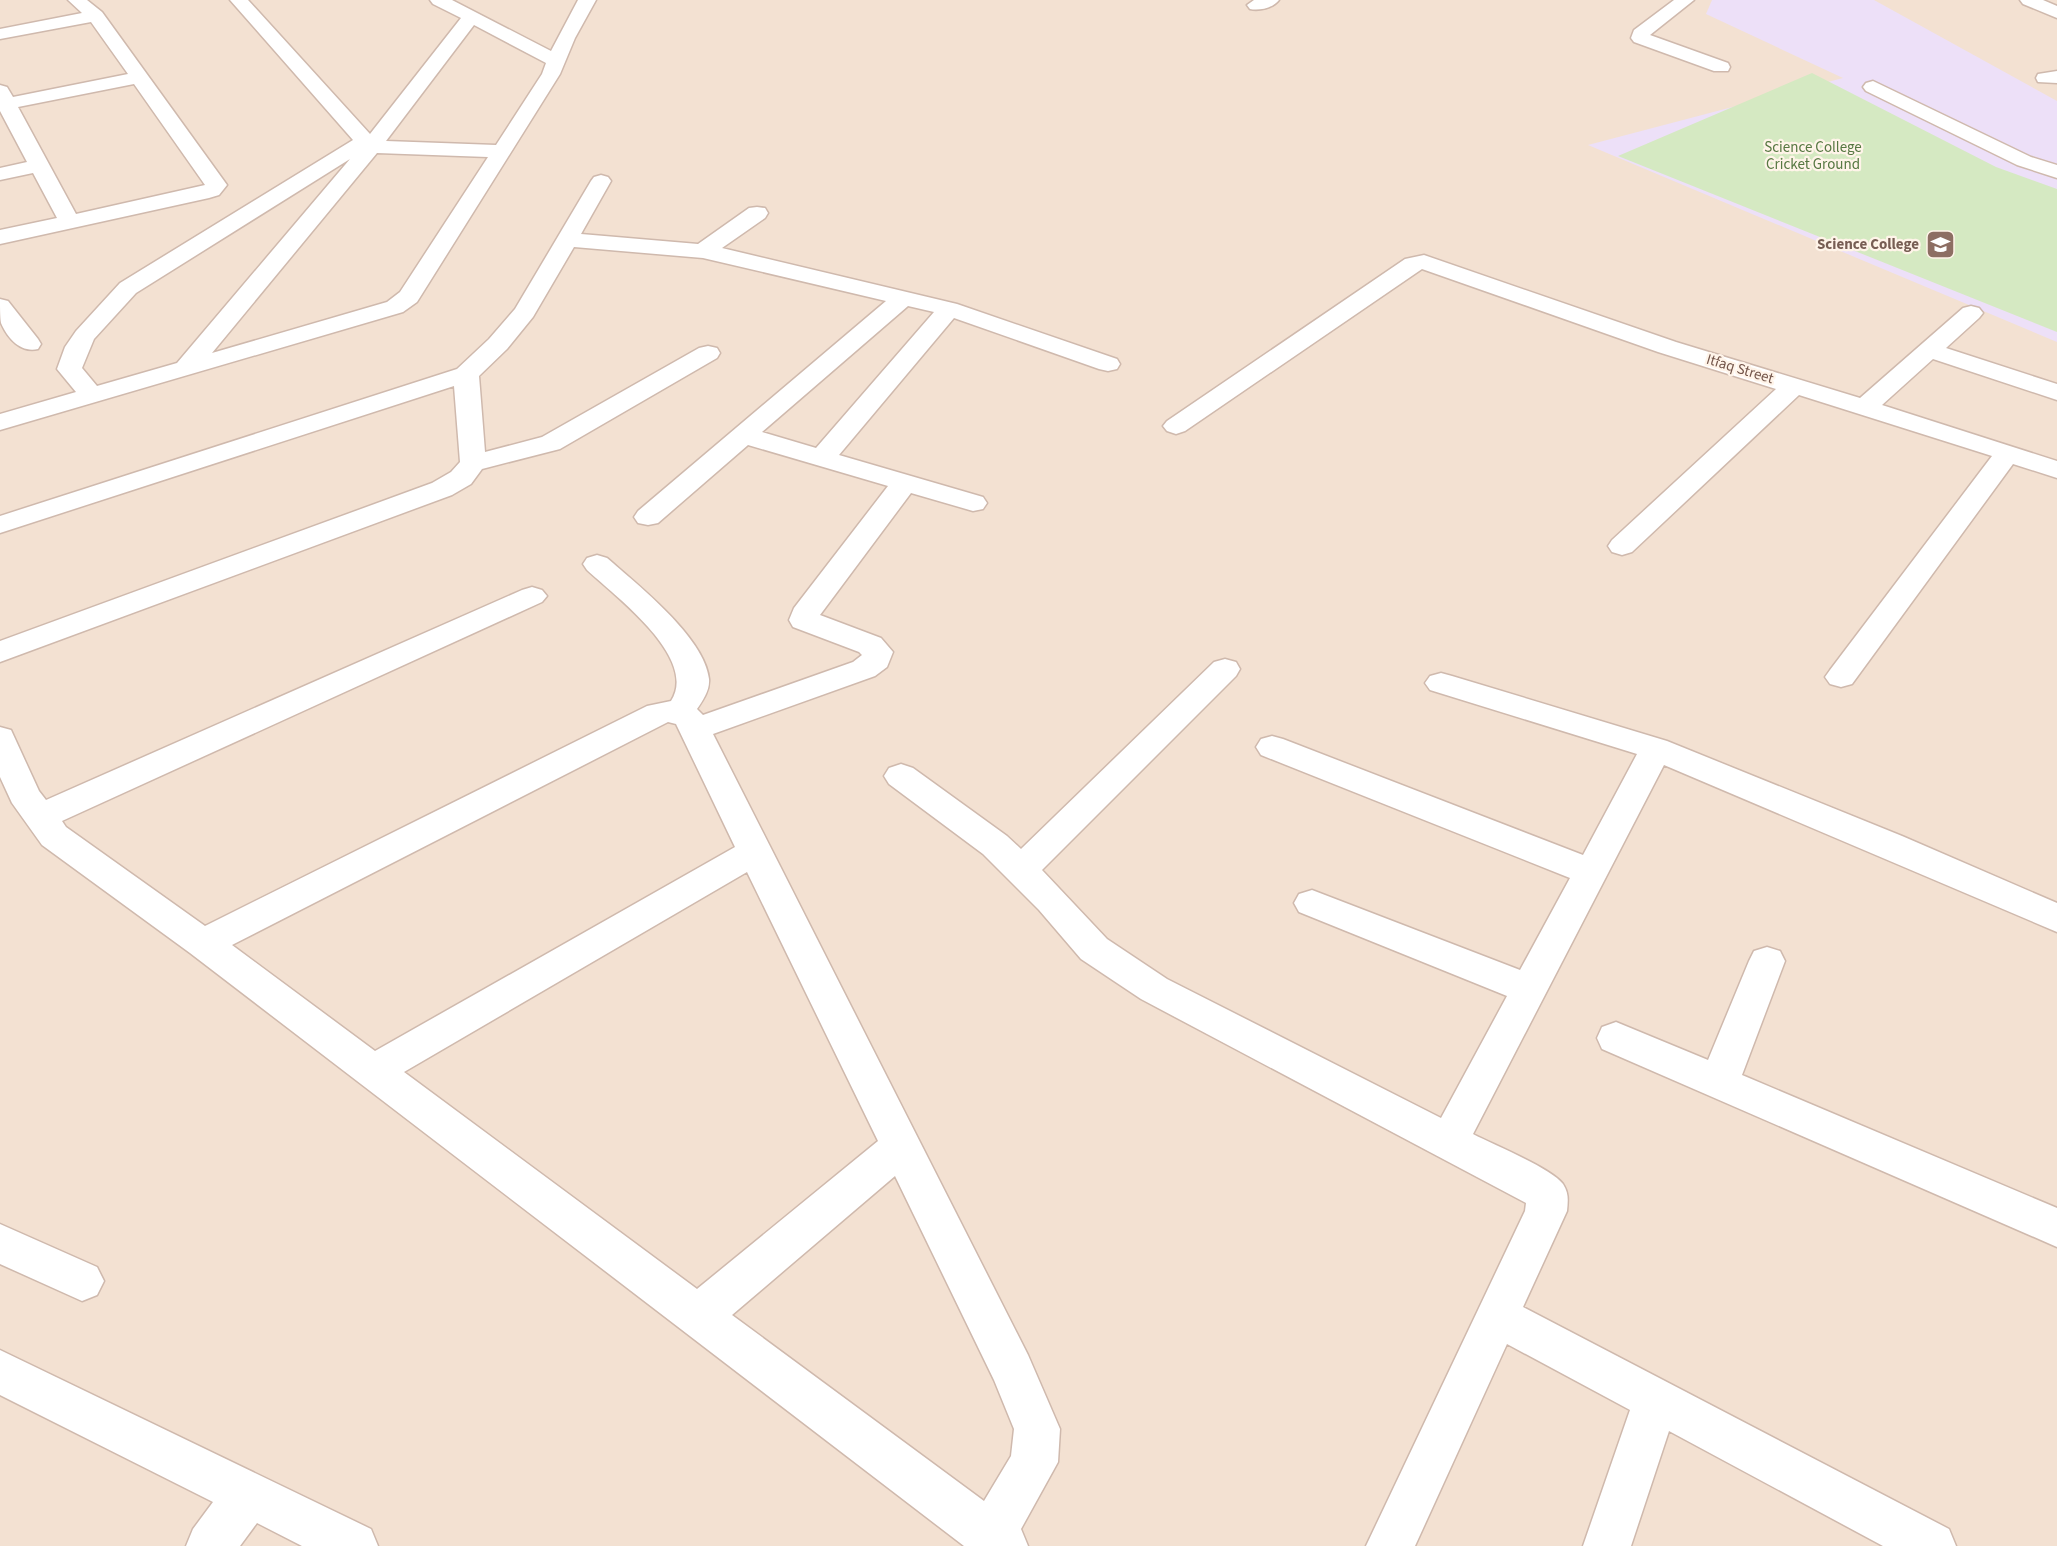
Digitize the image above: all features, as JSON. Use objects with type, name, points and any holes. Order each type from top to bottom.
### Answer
[{"type":"street","points":[[0,237],[202,194],[212,191],[216,185],[96,16],[77,0]]},
{"type":"street","points":[[239,0],[369,143]]},
{"type":"street","points":[[439,0],[557,61]]},
{"type":"street","points":[[0,422],[395,307],[409,297],[503,151],[557,61],[566,38],[587,0]]},
{"type":"street","points":[[1685,0],[1640,34],[1640,38],[1721,67]]},
{"type":"street","points":[[2037,1],[2057,14]]},
{"type":"street","points":[[0,34],[96,16]]},
{"type":"street","points":[[186,368],[471,17]]},
{"type":"street","points":[[70,223],[40,165],[2,100],[139,76]]},
{"type":"street","points":[[1873,87],[2024,161],[2057,172]]},
{"type":"street","points":[[92,395],[69,369],[70,358],[102,314],[128,288],[369,143],[503,151]]},
{"type":"street","points":[[0,174],[40,165]]},
{"type":"street","points":[[0,525],[466,374],[498,345],[525,312],[601,181]]},
{"type":"street","points":[[703,251],[757,213]]},
{"type":"street","points":[[567,240],[703,251],[949,309],[1108,364]]},
{"type":"street","name":"Itfaq Street","points":[[1176,426],[1413,264],[1424,262],[1667,347],[1864,407],[2057,470]]},
{"type":"street","points":[[648,517],[903,298]]},
{"type":"street","points":[[0,306],[29,344]]},
{"type":"street","points":[[822,458],[949,309]]},
{"type":"street","points":[[1864,407],[1971,313]]},
{"type":"street","points":[[1929,350],[2057,392]]},
{"type":"street","points":[[0,652],[442,489],[461,478],[473,463],[551,443],[708,353]]},
{"type":"street","points":[[466,374],[473,463]]},
{"type":"street","points":[[1622,546],[1794,386]]},
{"type":"street","points":[[744,435],[973,503]]},
{"type":"street","points":[[1841,677],[2008,453]]},
{"type":"street","points":[[686,722],[864,669],[876,660],[878,652],[870,645],[804,621],[805,615],[905,482]]},
{"type":"street","points":[[597,564],[668,631],[690,664],[694,679],[686,722]]},
{"type":"street","points":[[40,817],[532,596]]},
{"type":"street","points":[[1021,870],[1225,669]]},
{"type":"street","points":[[1441,683],[1656,749],[1890,845],[2057,918]]},
{"type":"street","points":[[0,738],[24,795],[54,836],[203,943],[997,1541],[1034,1462],[1037,1429],[1012,1370],[755,851],[686,722],[670,711],[658,714],[203,943]]},
{"type":"street","points":[[1272,747],[1591,872]]},
{"type":"street","points":[[1449,1142],[1656,749]]},
{"type":"street","points":[[901,776],[994,844],[1052,901],[1094,949],[1121,969],[1155,989],[1537,1187],[1548,1197],[1546,1211],[1390,1546]]},
{"type":"street","points":[[374,1071],[755,851]]},
{"type":"street","points":[[1312,903],[1529,989]]},
{"type":"street","points":[[1719,1083],[1767,961]]},
{"type":"street","points":[[1616,1038],[2057,1228]]},
{"type":"street","points":[[698,1316],[901,1146]]},
{"type":"street","points":[[0,1243],[82,1281]]},
{"type":"street","points":[[1497,1316],[1932,1546]]},
{"type":"street","points":[[0,1371],[354,1546]]},
{"type":"street","points":[[1607,1546],[1656,1401]]},
{"type":"street","points":[[210,1546],[249,1494]]},
{"type":"shaded area","points":[[0,0],[2057,0],[2057,1546],[0,1546]]},
{"type":"shaded area","name":"Science College Cricket Ground","points":[[1712,0],[1874,0],[2057,101],[2057,342],[1588,145],[1843,78],[1706,14]]},
{"type":"green space","name":"Science College Cricket Ground","points":[[1812,73],[1996,167],[2057,189],[2057,332],[1618,156]]},
{"type":"place","name":"Science College","points":[[1940,244]]}]
